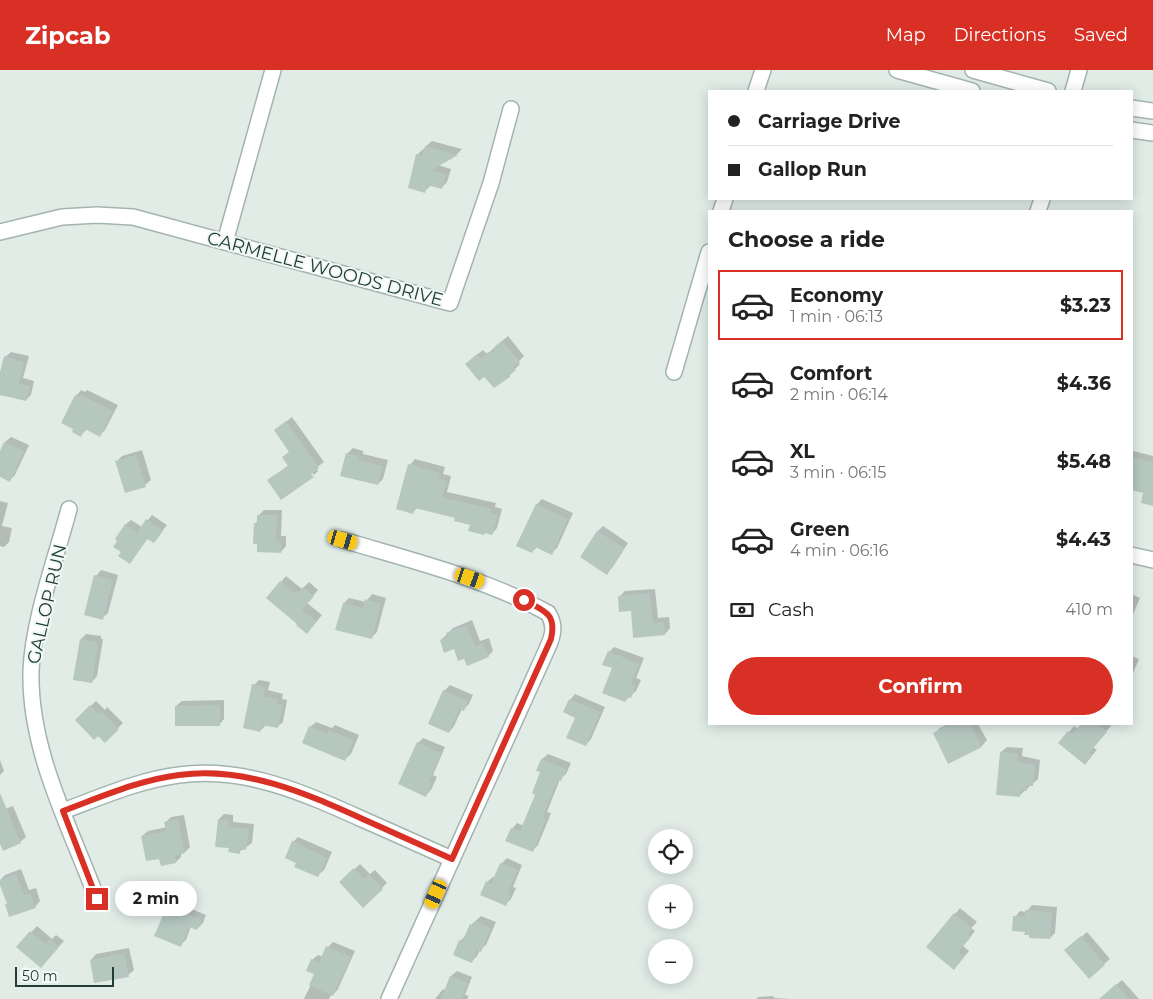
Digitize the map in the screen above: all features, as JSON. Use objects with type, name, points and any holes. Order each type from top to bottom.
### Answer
[{"type":"street","points":[[225,242],[273,70]]},
{"type":"street","points":[[756,90],[762,70]]},
{"type":"street","points":[[897,70],[968,90]]},
{"type":"street","points":[[973,70],[1044,90]]},
{"type":"street","points":[[1073,90],[1079,70]]},
{"type":"street","points":[[1133,108],[1153,111]]},
{"type":"street","name":"CARMELLE WOODS DRIVE","points":[[0,232],[62,217],[96,215],[133,217],[450,303],[492,183],[511,109]]},
{"type":"street","points":[[1133,130],[1153,133]]},
{"type":"street","points":[[674,372],[708,255]]},
{"type":"street","name":"GALLOP RUN","points":[[69,509],[42,610],[34,649],[32,669],[34,719],[50,777],[97,899]]},
{"type":"street","points":[[343,540],[496,587],[548,613],[554,629],[547,649],[389,999]]},
{"type":"street","points":[[1133,555],[1153,560]]},
{"type":"street","points":[[63,811],[132,786],[161,778],[200,773],[230,774],[260,779],[289,787],[452,859]]},
{"type":"building","points":[[425,146],[458,155],[432,170],[446,174],[442,189],[427,185],[425,193],[408,188],[416,154],[422,156]]},
{"type":"building","points":[[502,341],[520,362],[513,367],[516,370],[510,377],[494,388],[484,377],[479,381],[465,364],[477,354],[481,359],[488,352],[494,353],[495,346]]},
{"type":"building","points":[[4,356],[24,362],[19,384],[30,386],[26,401],[0,395],[0,372]]},
{"type":"building","points":[[75,395],[80,397],[81,395],[113,411],[100,437],[85,429],[81,437],[72,432],[73,429],[61,423]]},
{"type":"building","points":[[286,421],[319,468],[311,474],[314,477],[281,500],[267,480],[288,466],[282,457],[289,452],[274,430]]},
{"type":"building","points":[[4,442],[24,451],[10,482],[0,477],[0,451]]},
{"type":"building","points":[[346,453],[359,456],[358,460],[383,466],[378,485],[340,476]]},
{"type":"building","points":[[136,455],[146,487],[125,493],[115,461]]},
{"type":"building","points":[[1133,457],[1153,462],[1153,506],[1141,503],[1143,493],[1133,490]]},
{"type":"building","points":[[408,464],[440,473],[438,479],[447,481],[442,497],[491,509],[490,512],[498,515],[492,535],[468,531],[470,525],[454,521],[455,518],[415,508],[413,514],[396,509]]},
{"type":"building","points":[[536,504],[568,519],[552,555],[535,547],[532,553],[516,546]]},
{"type":"building","points":[[257,515],[277,515],[276,541],[281,541],[281,553],[257,552],[257,544],[253,544],[254,523],[257,523]]},
{"type":"building","points":[[146,519],[163,531],[154,543],[147,539],[130,564],[118,556],[121,552],[113,547],[117,541],[115,539],[125,524],[137,533]]},
{"type":"building","points":[[597,531],[624,548],[607,575],[580,557]]},
{"type":"building","points":[[94,575],[113,580],[103,620],[84,615]]},
{"type":"building","points":[[280,581],[296,594],[303,587],[314,596],[302,610],[317,621],[307,634],[266,598]]},
{"type":"building","points":[[650,593],[653,623],[664,622],[665,635],[633,638],[631,611],[619,612],[618,596]]},
{"type":"building","points":[[365,599],[381,604],[372,639],[335,630],[343,603],[363,608]]},
{"type":"building","points":[[467,625],[475,646],[483,643],[489,657],[467,666],[464,659],[458,661],[454,649],[444,653],[440,640],[448,637],[446,633]]},
{"type":"building","points":[[80,639],[97,642],[96,644],[98,645],[92,683],[73,680]]},
{"type":"building","points":[[608,651],[639,664],[631,684],[636,686],[631,698],[627,697],[625,702],[602,693],[612,668],[602,665]]},
{"type":"building","points":[[252,684],[265,687],[263,696],[278,699],[277,704],[283,705],[278,728],[262,725],[260,732],[243,728]]},
{"type":"building","points":[[443,690],[468,701],[464,711],[459,709],[449,733],[428,724]]},
{"type":"building","points":[[569,699],[600,712],[586,746],[566,738],[575,718],[563,712]]},
{"type":"building","points":[[90,705],[98,714],[101,711],[119,729],[105,743],[98,736],[94,740],[75,720]]},
{"type":"building","points":[[220,705],[220,726],[175,726],[175,706]]},
{"type":"building","points":[[949,725],[971,725],[982,747],[948,764],[933,733]]},
{"type":"building","points":[[1080,725],[1098,725],[1107,732],[1089,753],[1092,756],[1085,765],[1058,743],[1068,731],[1072,734]]},
{"type":"building","points":[[309,726],[327,734],[329,730],[354,740],[345,761],[302,743]]},
{"type":"building","points":[[417,742],[441,753],[429,781],[432,782],[426,797],[398,784]]},
{"type":"building","points":[[1000,752],[1018,754],[1017,762],[1035,765],[1033,786],[1027,786],[1027,791],[1020,790],[1020,797],[996,795]]},
{"type":"building","points":[[541,759],[566,769],[561,781],[558,779],[543,817],[546,819],[533,852],[505,841],[511,828],[520,831],[535,795],[532,793],[540,772],[536,771]]},
{"type":"building","points":[[0,793],[21,843],[3,851],[0,844]]},
{"type":"building","points":[[178,819],[185,853],[175,856],[176,863],[161,866],[159,859],[146,861],[141,836],[166,831],[164,822]]},
{"type":"building","points":[[218,819],[229,820],[228,827],[249,829],[246,850],[240,849],[240,854],[228,852],[229,848],[215,847]]},
{"type":"building","points":[[292,841],[327,858],[318,877],[294,867],[296,863],[285,858]]},
{"type":"building","points":[[500,863],[518,870],[508,892],[511,894],[506,906],[480,895],[486,881],[491,884]]},
{"type":"building","points":[[354,868],[364,879],[369,874],[383,889],[363,908],[339,882]]},
{"type":"building","points":[[16,874],[24,895],[30,893],[36,908],[9,917],[0,880]]},
{"type":"building","points":[[167,906],[202,920],[197,930],[189,927],[181,947],[154,936]]},
{"type":"building","points":[[1025,910],[1052,912],[1050,939],[1029,938],[1029,935],[1024,935],[1025,932],[1012,931],[1013,916],[1025,917]]},
{"type":"building","points":[[954,913],[972,928],[967,934],[971,937],[958,952],[964,957],[954,970],[926,947]]},
{"type":"building","points":[[475,921],[491,928],[481,952],[477,950],[472,963],[453,955],[459,940],[462,942],[470,924],[473,926]]},
{"type":"building","points":[[30,931],[46,944],[50,939],[59,947],[41,968],[16,947]]},
{"type":"building","points":[[1081,936],[1105,965],[1089,979],[1064,950]]},
{"type":"building","points":[[326,946],[351,957],[333,996],[309,985],[314,974],[306,971],[311,959],[319,963]]},
{"type":"building","points":[[124,953],[129,977],[94,983],[90,960]]},
{"type":"building","points":[[450,976],[468,983],[461,999],[441,999]]},
{"type":"building","points":[[1116,984],[1129,999],[1099,999]]},
{"type":"route","points":[[97,899],[63,811],[132,786],[180,774],[230,774],[260,779],[289,787],[452,859],[547,649],[554,629],[548,613],[524,600]]}]
